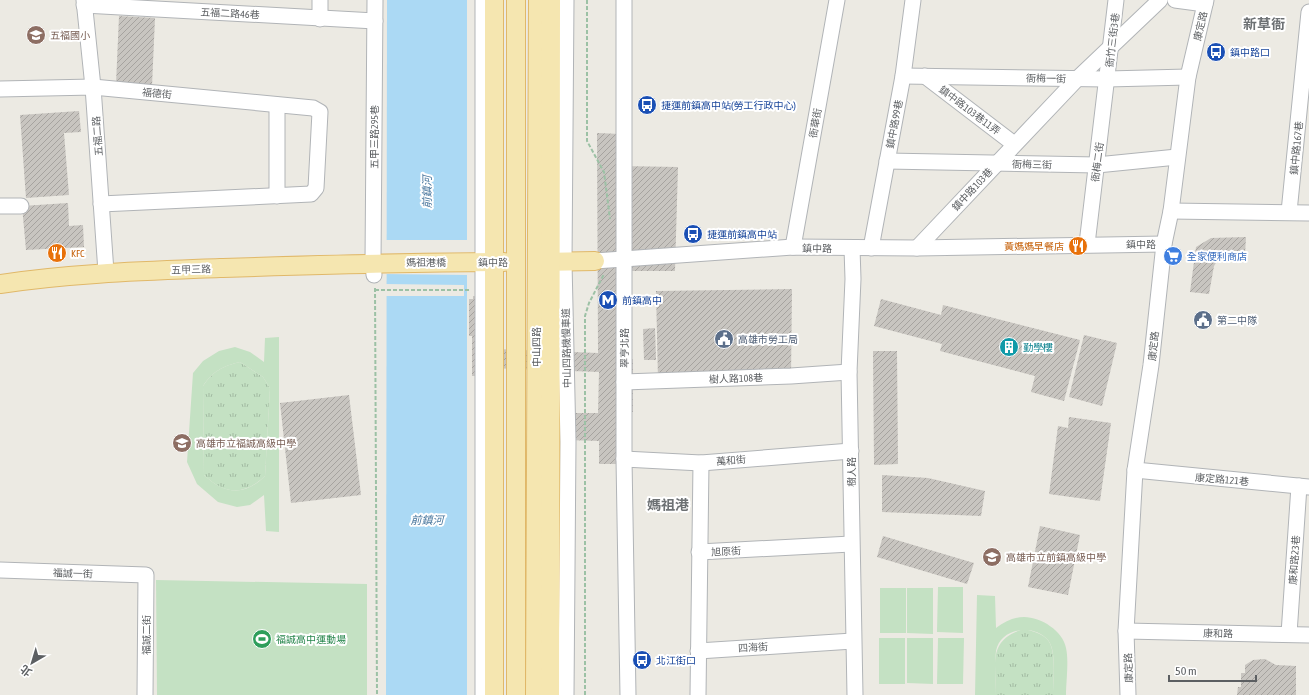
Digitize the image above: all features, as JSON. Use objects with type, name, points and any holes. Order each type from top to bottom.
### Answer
[{"type":"main road","points":[[494,0],[482,262],[494,695]]},
{"type":"main road","name":"中山四路","points":[[516,0],[516,695]]},
{"type":"main road","name":"中山四路","points":[[535,695],[550,262],[538,0]]},
{"type":"main road","name":"中山四路","points":[[550,695],[551,0]]},
{"type":"main road","name":"鎮中路","points":[[482,262],[610,260]]},
{"type":"main road","name":"媽祖港橋","points":[[377,266],[482,262]]},
{"type":"main road","name":"五甲三路","points":[[0,284],[40,278],[106,272],[377,266]]},
{"type":"street","points":[[320,0],[320,19]]},
{"type":"street","name":"五甲三路295巷","points":[[375,0],[377,266]]},
{"type":"street","points":[[483,0],[483,695]]},
{"type":"street","name":"中山四路機慢車道","points":[[566,0],[550,262],[568,442],[566,695]]},
{"type":"street","name":"翠亨北路","points":[[624,0],[610,260],[624,382],[628,695]]},
{"type":"street","name":"衙華街","points":[[792,247],[837,0]]},
{"type":"street","name":"鎮中路99巷","points":[[870,248],[903,76],[913,0]]},
{"type":"street","name":"衙竹三街3巷","points":[[1107,79],[1116,0]]},
{"type":"street","name":"鎮中路103巷","points":[[917,248],[1077,79],[1160,0]]},
{"type":"street","points":[[1175,0],[1206,2]]},
{"type":"street","name":"康定路","points":[[1128,695],[1126,630],[1135,470],[1151,365],[1164,244],[1171,211],[1188,77],[1206,2]]},
{"type":"street","name":"五福二路46巷","points":[[84,3],[320,19],[375,21]]},
{"type":"street","name":"五福二路","points":[[84,3],[93,87],[106,272]]},
{"type":"street","name":"鎮中路167巷","points":[[1289,212],[1309,12]]},
{"type":"street","name":"衙梅一街","points":[[903,76],[1077,79],[1188,77]]},
{"type":"street","name":"鎮中路103巷11弄","points":[[925,76],[1014,144]]},
{"type":"street","name":"衙梅二街","points":[[1087,244],[1107,79]]},
{"type":"street","name":"福德街","points":[[0,89],[93,87],[317,109],[321,115],[314,192],[311,194],[277,196]]},
{"type":"street","points":[[101,204],[277,196],[277,105]]},
{"type":"street","name":"衙梅三街","points":[[887,162],[1097,165],[1177,157]]},
{"type":"street","points":[[0,206],[21,206]]},
{"type":"street","points":[[1171,211],[1309,213]]},
{"type":"street","name":"鎮中路","points":[[610,260],[792,247],[917,248],[1087,244],[1164,244]]},
{"type":"street","name":"樹人路","points":[[852,248],[849,372],[855,695]]},
{"type":"street","name":"樹人路108巷","points":[[624,382],[791,376],[849,372]]},
{"type":"street","name":"萬和街","points":[[699,552],[701,463],[850,450]]},
{"type":"street","points":[[624,459],[701,463]]},
{"type":"street","name":"康定路121巷","points":[[1135,470],[1304,486]]},
{"type":"street","name":"康和路23巷","points":[[1289,634],[1304,486]]},
{"type":"street","name":"旭原街","points":[[698,650],[699,552],[851,544]]},
{"type":"street","name":"福誠一街","points":[[0,570],[146,575]]},
{"type":"street","name":"福誠二街","points":[[146,575],[146,695]]},
{"type":"street","name":"康和路","points":[[1126,630],[1309,635]]},
{"type":"street","name":"四海街","points":[[698,650],[853,641]]},
{"type":"street","points":[[698,650],[698,695]]},
{"type":"path","points":[[587,0],[586,140],[604,172],[611,225]]},
{"type":"path","points":[[585,695],[586,316],[589,303],[610,260]]},
{"type":"path","points":[[377,266],[375,290],[377,695]]},
{"type":"path","points":[[375,290],[472,290]]},
{"type":"green space","points":[[279,337],[279,532],[266,531],[264,495],[250,505],[237,507],[218,502],[197,484],[187,462],[193,373],[203,361],[219,351],[235,347],[250,352],[264,362],[265,338]],"holes":[[[240,362],[263,377],[270,388],[265,476],[257,483],[242,490],[227,489],[212,482],[204,475],[203,386],[211,376],[219,370],[228,365]]]},
{"type":"green space","points":[[240,362],[263,377],[270,388],[265,476],[250,487],[242,490],[234,490],[219,486],[204,475],[203,386],[211,376],[219,370],[228,365]]},
{"type":"green space","name":"福誠高中運動場","points":[[156,580],[367,584],[367,695],[157,695]]},
{"type":"green space","points":[[938,587],[963,587],[963,633],[937,632]]},
{"type":"green space","points":[[880,588],[906,588],[906,633],[880,633]]},
{"type":"green space","points":[[907,588],[933,588],[933,634],[907,633]]},
{"type":"green space","points":[[977,595],[995,596],[996,628],[1012,619],[1024,617],[1037,619],[1044,622],[1061,636],[1067,653],[1066,695],[1053,695],[1054,659],[1053,651],[1048,640],[1035,631],[1018,630],[1004,637],[999,643],[996,651],[996,695],[975,695]]},
{"type":"green space","points":[[1024,629],[1042,635],[1050,644],[1054,666],[1053,695],[996,695],[995,663],[999,646],[1004,639]]},
{"type":"green space","points":[[879,638],[905,638],[905,684],[879,684]]},
{"type":"green space","points":[[907,638],[933,638],[933,684],[907,683]]},
{"type":"green space","points":[[938,638],[964,638],[963,684],[937,684]]},
{"type":"water","name":"前鎮河","points":[[387,0],[467,0],[467,695],[386,695]]},
{"type":"pier","points":[[384,240],[469,240],[469,275],[384,274]]},
{"type":"pier","points":[[384,284],[464,285],[464,296],[384,296]]},
{"type":"building","points":[[119,16],[155,18],[152,86],[116,84]]},
{"type":"building","points":[[79,111],[81,132],[64,133],[69,195],[26,198],[20,115]]},
{"type":"building","points":[[597,133],[621,134],[621,166],[678,167],[675,271],[628,271],[627,359],[633,359],[633,412],[627,412],[627,464],[599,464],[599,441],[565,440],[564,443],[554,443],[554,407],[572,408],[572,413],[598,413],[599,372],[487,368],[487,376],[472,376],[472,336],[469,336],[469,299],[473,299],[473,296],[488,297],[497,349],[598,353]]},
{"type":"building","points":[[68,203],[69,226],[83,225],[84,247],[26,250],[22,206]]},
{"type":"building","points":[[1246,237],[1245,255],[1219,258],[1214,266],[1209,294],[1190,292],[1196,247],[1211,238]]},
{"type":"building","name":"高雄市勞工局","points":[[792,289],[791,376],[658,380],[656,291]]},
{"type":"building","name":"勤學樓","points":[[881,299],[941,315],[943,305],[1080,340],[1064,401],[1031,392],[1035,376],[940,351],[942,344],[874,326]]},
{"type":"building","points":[[655,328],[656,360],[644,360],[643,329]]},
{"type":"building","points":[[1084,335],[1117,343],[1102,406],[1069,397]]},
{"type":"building","points":[[873,351],[897,351],[898,464],[874,465]]},
{"type":"building","points":[[349,395],[361,495],[291,503],[280,403]]},
{"type":"building","points":[[1069,417],[1111,423],[1100,501],[1049,494],[1058,426],[1068,428]]},
{"type":"building","points":[[882,475],[928,478],[985,491],[981,516],[882,512]]},
{"type":"building","points":[[1040,526],[1080,535],[1068,595],[1028,587]]},
{"type":"building","points":[[883,536],[974,563],[967,584],[877,557]]},
{"type":"building","points":[[1265,659],[1276,665],[1296,666],[1296,695],[1237,695],[1238,687],[1241,687],[1241,673],[1245,673],[1245,665],[1253,660]]},
{"type":"place","name":"五福國小","points":[[36,35]]},
{"type":"place","name":"鎮中路口","points":[[1216,52]]},
{"type":"place","name":"捷運前鎮高中站(勞工行政中心)","points":[[647,105]]},
{"type":"place","name":"捷運前鎮高中站","points":[[693,234]]},
{"type":"place","name":"黃媽媽早餐店","points":[[1078,246]]},
{"type":"place","name":"KFC","points":[[57,253]]},
{"type":"place","name":"全家便利商店","points":[[1173,256]]},
{"type":"place","name":"前鎮高中","points":[[608,300]]},
{"type":"place","name":"第二中隊","points":[[1203,320]]},
{"type":"place","name":"高雄市勞工局","points":[[724,339]]},
{"type":"place","name":"勤學樓","points":[[1009,347]]},
{"type":"place","name":"高雄市立福誠高級中學","points":[[182,443]]},
{"type":"place","name":"高雄市立前鎮高級中學","points":[[992,557]]},
{"type":"place","name":"福誠高中運動場","points":[[262,639]]},
{"type":"place","name":"北江街口","points":[[642,660]]},
{"type":"district","name":"新草衙","points":[[1264,24]]},
{"type":"district","name":"媽祖港","points":[[668,505]]}]
